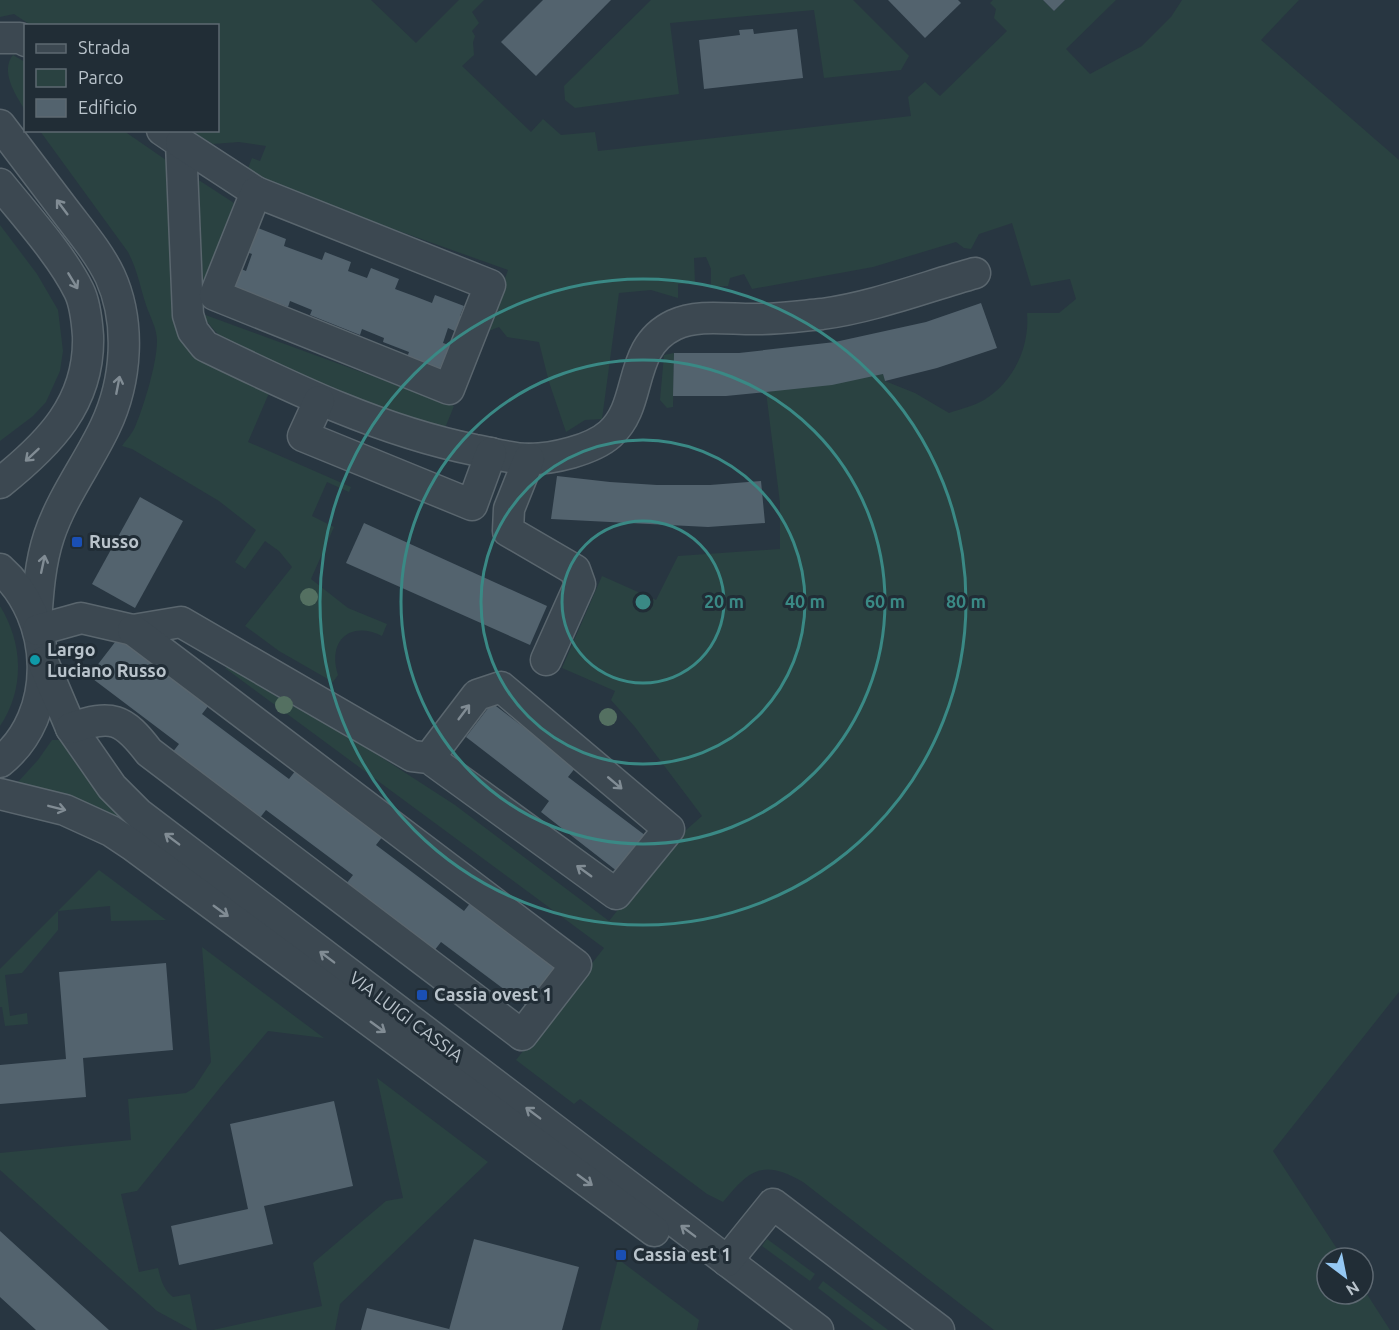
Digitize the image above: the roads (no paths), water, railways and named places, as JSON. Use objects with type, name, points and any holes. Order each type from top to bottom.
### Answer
[{"type":"street","points":[[0,38],[24,40]]},
{"type":"street","points":[[0,125],[95,251],[110,276],[123,328],[124,350],[118,390],[106,425],[49,537],[39,583],[37,626],[43,662],[41,688],[34,714],[21,738],[0,762]]},
{"type":"street","points":[[171,137],[256,192],[490,285],[449,389],[215,295],[256,192]]},
{"type":"street","points":[[171,137],[188,315],[193,331],[205,346],[319,401],[443,444],[491,453],[529,459],[590,447],[610,434],[626,413],[639,366],[653,338],[675,324],[699,318],[761,319],[825,313],[878,301],[975,273]]},
{"type":"street","points":[[0,184],[66,268],[80,293],[87,326],[88,351],[77,398],[64,421],[36,452],[0,483]]},
{"type":"street","points":[[319,401],[303,436],[472,505],[491,453]]},
{"type":"street","points":[[529,459],[509,509],[508,531],[575,570],[580,584],[546,660]]},
{"type":"street","points":[[0,569],[24,598],[37,626]]},
{"type":"street","points":[[37,626],[81,618],[133,630],[181,622],[411,756],[429,759],[616,894],[669,829],[501,687],[477,695],[429,759]]},
{"type":"street","points":[[71,728],[94,720],[120,722],[135,734],[149,752],[522,1035],[576,965],[133,630]]},
{"type":"street","name":"VIA LUIGI CASSIA","points":[[43,662],[71,728],[112,787],[139,814],[818,1330]]},
{"type":"street","name":"VIA LUIGI CASSIA","points":[[0,794],[65,810],[111,831],[132,845],[788,1330]]},
{"type":"street","points":[[727,1261],[773,1204],[939,1330]]},
{"type":"place","name":"Russo","points":[[77,542]]},
{"type":"place","name":"Largo Luciano Russo","points":[[35,660]]},
{"type":"place","name":"Cassia ovest 1","points":[[422,995]]},
{"type":"place","name":"Cassia est 1","points":[[621,1255]]}]
